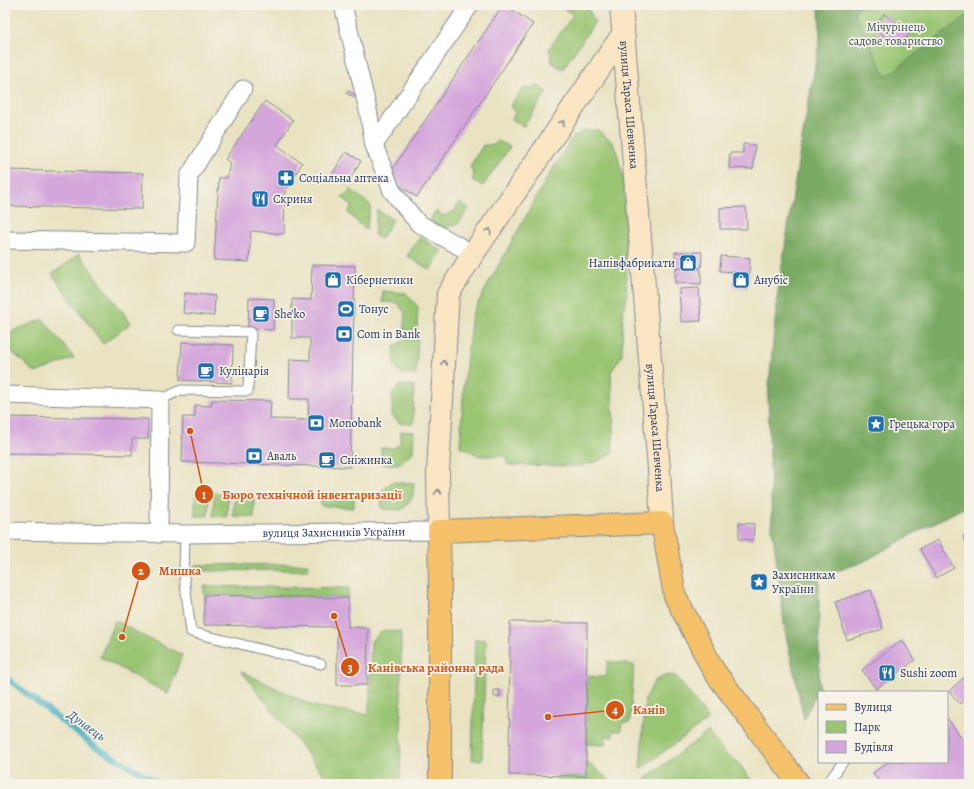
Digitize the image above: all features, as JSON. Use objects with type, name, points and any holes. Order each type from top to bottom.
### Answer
[{"type":"main road","name":"вулиця Захисників України","points":[[439,532],[662,523]]},
{"type":"main road","name":"вулиця Тараса Шевченка","points":[[662,523],[675,596],[714,671],[799,784]]},
{"type":"main road","points":[[439,532],[440,784]]},
{"type":"street","points":[[343,5],[368,110],[374,145],[392,191],[418,223],[473,254]]},
{"type":"street","points":[[374,145],[470,5]]},
{"type":"street","name":"вулиця Тараса Шевченка","points":[[621,5],[659,461],[662,523]]},
{"type":"street","name":"вулиця Тараса Шевченка","points":[[439,532],[438,471],[448,294],[473,254],[623,34]]},
{"type":"street","points":[[5,240],[186,243],[189,176],[243,89]]},
{"type":"street","points":[[5,395],[160,400],[159,534]]},
{"type":"street","name":"вулиця Захисників України","points":[[5,531],[159,534],[439,532]]},
{"type":"lane","points":[[160,400],[182,390],[248,391],[250,332],[178,330]]},
{"type":"lane","points":[[185,534],[184,575],[191,632],[321,664]]},
{"type":"lane","points":[[827,784],[842,763]]},
{"type":"green space","points":[[559,5],[586,5],[595,22],[563,69],[552,63],[549,49],[573,15]]},
{"type":"green space","points":[[819,5],[863,5],[854,12],[886,77],[969,14],[969,506],[911,535],[863,562],[819,577],[819,688],[804,719],[785,631],[772,529],[768,397],[777,298],[800,150],[820,38]]},
{"type":"green space","name":"Мічурінець садове товариство","points":[[863,5],[969,5],[969,14],[886,78],[854,12]]},
{"type":"green space","points":[[537,85],[547,92],[523,127],[512,119],[515,113],[510,105],[523,89],[535,87]]},
{"type":"green space","points":[[598,130],[613,143],[618,156],[624,182],[627,297],[623,309],[622,355],[611,372],[614,431],[612,453],[596,462],[579,466],[508,465],[505,456],[480,456],[460,446],[464,383],[472,314],[550,173],[572,138],[583,131]]},
{"type":"green space","points":[[498,141],[510,147],[483,186],[472,180],[474,176],[470,166],[483,145],[494,145]]},
{"type":"green space","points":[[350,189],[371,206],[366,230],[348,213],[352,206],[342,197]]},
{"type":"green space","points":[[459,202],[469,208],[458,224],[443,228],[429,221],[435,211],[444,216],[455,211]]},
{"type":"green space","points":[[377,210],[393,220],[381,239],[374,235]]},
{"type":"green space","points":[[420,237],[442,251],[430,270],[407,256]]},
{"type":"green space","points":[[79,254],[131,323],[103,344],[52,274]]},
{"type":"green space","points":[[383,291],[406,293],[418,307],[417,330],[404,330],[405,313],[398,303],[382,302]]},
{"type":"green space","points":[[43,319],[74,358],[35,373],[5,345],[5,334]]},
{"type":"green space","points":[[406,338],[418,339],[416,375],[402,374],[394,365],[394,347]]},
{"type":"green space","points":[[400,385],[414,385],[413,424],[399,423],[392,415],[392,395]]},
{"type":"green space","points":[[401,431],[414,432],[413,452],[399,464],[381,464],[381,448],[394,448],[400,443]]},
{"type":"green space","points":[[392,482],[414,483],[411,500],[403,509],[382,509],[381,491]]},
{"type":"green space","points":[[234,492],[254,493],[254,517],[233,516]]},
{"type":"green space","points":[[195,493],[209,493],[208,516],[195,516]]},
{"type":"green space","points":[[214,493],[228,494],[227,517],[213,516]]},
{"type":"green space","points":[[321,493],[354,494],[354,508],[321,506]]},
{"type":"green space","points":[[308,564],[309,570],[196,571],[195,565]]},
{"type":"green space","points":[[204,586],[349,588],[348,598],[204,595]]},
{"type":"green space","points":[[115,620],[182,655],[168,694],[100,657]]},
{"type":"green space","points":[[383,630],[401,632],[400,784],[331,784],[241,671],[313,706],[369,715],[371,641]]},
{"type":"green space","points":[[475,639],[486,640],[482,760],[472,760]]},
{"type":"green space","points":[[608,661],[634,665],[630,722],[622,723],[621,731],[613,731],[613,737],[606,736],[605,745],[586,744],[587,676],[606,677]]},
{"type":"green space","points":[[668,675],[676,676],[709,719],[640,769],[645,700],[654,681]]},
{"type":"green space","points":[[708,732],[726,755],[737,761],[754,784],[647,784],[647,777]]},
{"type":"green space","points":[[586,761],[614,784],[558,784],[557,776],[586,776]]},
{"type":"building","points":[[503,5],[533,24],[417,197],[387,177]]},
{"type":"building","points":[[884,14],[910,33],[899,47],[873,27]]},
{"type":"building","points":[[347,90],[361,98],[360,100],[346,93]]},
{"type":"building","points":[[265,101],[293,120],[277,145],[302,163],[285,192],[284,234],[251,231],[249,262],[214,260],[219,178],[227,178],[230,163],[225,159]]},
{"type":"building","points":[[743,144],[755,145],[753,169],[729,168],[730,153],[743,153]]},
{"type":"building","points":[[346,152],[361,161],[346,185],[331,176]]},
{"type":"building","points":[[5,170],[143,173],[142,209],[5,206]]},
{"type":"building","points":[[746,207],[747,229],[720,229],[720,208]]},
{"type":"building","name":"Напівфабрикати","points":[[675,252],[702,252],[701,268],[675,267]]},
{"type":"building","name":"Анубіс","points":[[721,256],[750,258],[748,288],[733,287],[734,272],[720,271]]},
{"type":"building","points":[[312,265],[355,266],[350,467],[182,462],[183,417],[195,417],[195,405],[211,406],[212,400],[271,401],[270,419],[308,420],[309,399],[289,399],[290,359],[310,360],[310,338],[292,338],[292,299],[311,300]]},
{"type":"building","points":[[676,268],[701,269],[701,284],[675,283]]},
{"type":"building","points":[[699,288],[701,321],[681,322],[679,289]]},
{"type":"building","points":[[185,293],[215,296],[214,316],[183,313]]},
{"type":"building","name":"She'ko","points":[[249,298],[274,299],[273,330],[248,329]]},
{"type":"building","name":"Кулінарія","points":[[182,342],[233,345],[232,383],[180,380]]},
{"type":"building","points":[[5,417],[148,419],[148,439],[132,439],[132,455],[5,453]]},
{"type":"building","points":[[739,523],[754,524],[753,540],[739,539]]},
{"type":"building","points":[[969,533],[969,551],[963,536]]},
{"type":"building","points":[[938,540],[954,568],[936,578],[920,549]]},
{"type":"building","points":[[871,590],[883,629],[847,640],[835,602]]},
{"type":"building","points":[[204,595],[348,598],[348,627],[368,628],[367,685],[337,685],[337,627],[204,625]]},
{"type":"building","points":[[510,622],[587,623],[586,776],[509,775]]},
{"type":"building","points":[[902,640],[915,660],[876,689],[862,670]]},
{"type":"building","points":[[969,673],[969,696],[960,704],[949,691]]},
{"type":"building","points":[[494,690],[500,690],[500,697],[494,697]]},
{"type":"building","points":[[948,719],[969,748],[969,784],[881,784],[873,773],[887,763],[948,763]]},
{"type":"waterway","name":"Дунаець","points":[[5,677],[94,746],[161,784]]},
{"type":"place","name":"Соціальна аптека","points":[[286,178]]},
{"type":"place","name":"Скриня","points":[[260,199]]},
{"type":"place","name":"Напівфабрикати","points":[[688,263]]},
{"type":"place","name":"Кібернетики","points":[[333,280]]},
{"type":"place","name":"Анубіс","points":[[741,280]]},
{"type":"place","name":"Тонус","points":[[346,309]]},
{"type":"place","name":"She'ko","points":[[261,314]]},
{"type":"place","name":"Com in Bank","points":[[344,334]]},
{"type":"place","name":"Кулінарія","points":[[206,371]]},
{"type":"place","name":"Monobank","points":[[316,423]]},
{"type":"place","name":"Грецька гора","points":[[876,424]]},
{"type":"place","name":"Бюро технічной інвентаризації","points":[[190,431]]},
{"type":"place","name":"Аваль","points":[[254,456]]},
{"type":"place","name":"Сніжинка","points":[[327,460]]},
{"type":"place","name":"Захисникам України","points":[[759,582]]},
{"type":"place","name":"Канівська районна рада","points":[[334,616]]},
{"type":"place","name":"Мишка","points":[[122,637]]},
{"type":"place","name":"Sushi zoom","points":[[887,673]]},
{"type":"place","name":"Канів","points":[[548,717]]}]
